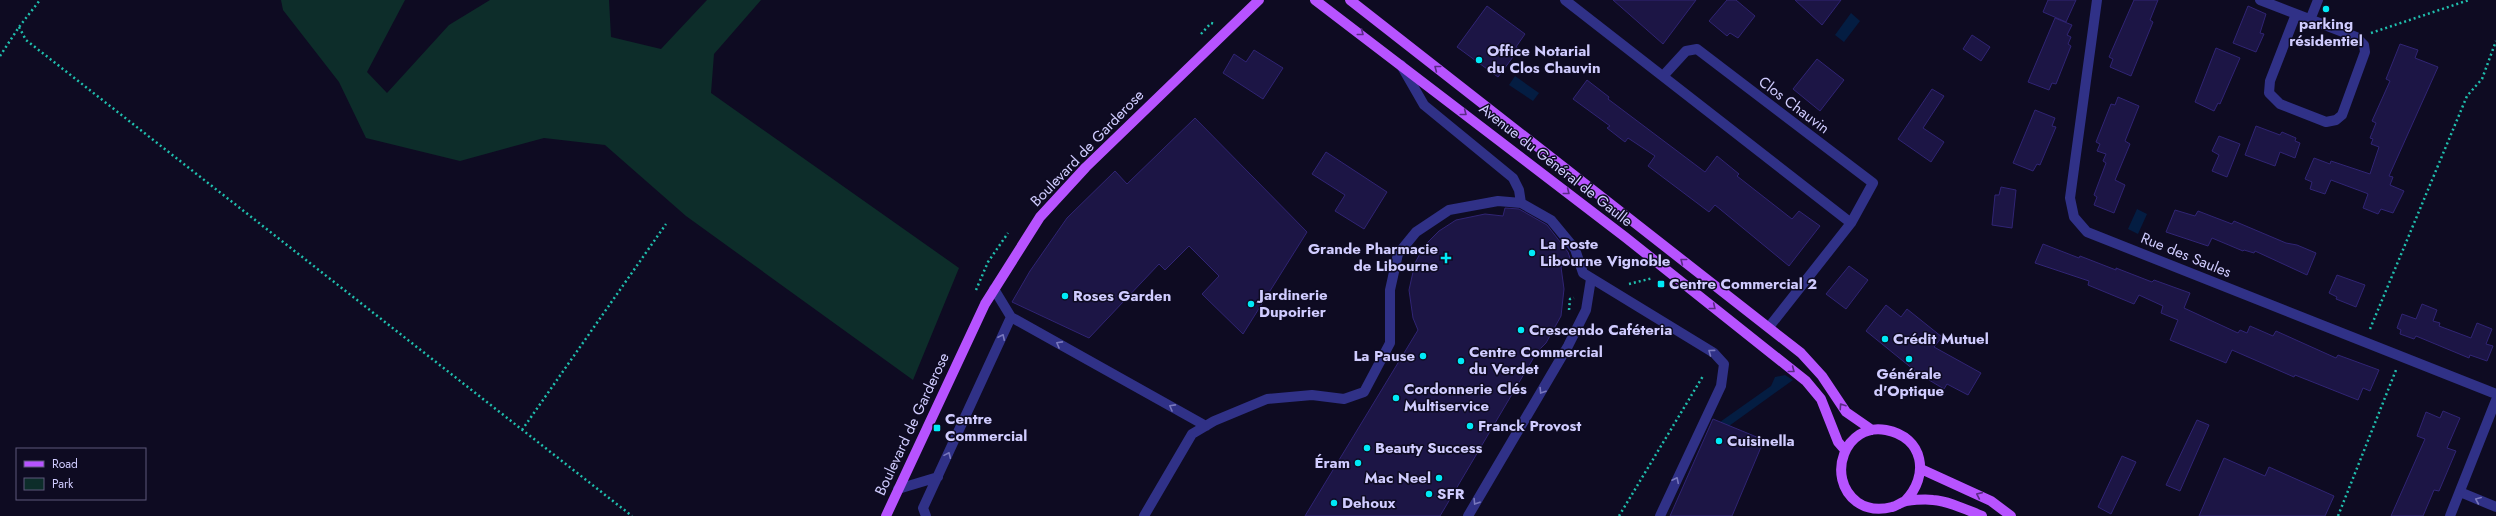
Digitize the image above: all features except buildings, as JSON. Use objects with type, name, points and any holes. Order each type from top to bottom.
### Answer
[{"type":"main road","name":"Boulevard de Garderose","points":[[886,516],[965,345],[994,289],[1040,217],[1058,196],[1259,0]]},
{"type":"main road","name":"Avenue du Général de Gaulle","points":[[1315,0],[1667,270],[1806,381],[1821,399],[1838,442],[1845,450]]},
{"type":"main road","name":"Avenue du Général de Gaulle","points":[[1350,0],[1801,353],[1822,376],[1846,412],[1872,430],[1890,431],[1906,438],[1916,452],[1921,469]]},
{"type":"main road","points":[[1872,430],[1861,434],[1852,441],[1845,450],[1841,461],[1843,484],[1858,502],[1869,507],[1881,509],[1893,507],[1904,501],[1913,492],[1919,481],[1921,469],[1991,500],[2012,516]]},
{"type":"main road","points":[[1904,501],[1933,500],[1982,516]]},
{"type":"street","points":[[1566,0],[1664,75],[1851,223]]},
{"type":"street","name":"Rue des Saules","points":[[2097,0],[2070,198],[2074,217],[2087,232],[2496,394]]},
{"type":"street","points":[[2260,0],[2356,37],[2364,45],[2365,52],[2342,115],[2336,120],[2326,122],[2280,104],[2269,93],[2270,81],[2296,14]]},
{"type":"street","points":[[2310,20],[2318,0]]},
{"type":"street","name":"Clos Chauvin","points":[[1664,75],[1686,51],[1697,50],[1873,183],[1851,223],[1769,327]]},
{"type":"street","points":[[1400,64],[1424,104],[1513,178],[1519,190],[1521,203]]},
{"type":"street","points":[[1144,516],[1192,434],[1206,426],[1268,399],[1312,395],[1344,399],[1364,392],[1390,343],[1390,290],[1398,254],[1416,232],[1449,210],[1498,200],[1521,203],[1551,220],[1575,249],[1583,273],[1714,353],[1724,364],[1721,386],[1660,516]]},
{"type":"street","points":[[1468,516],[1568,346],[1586,310],[1592,279]]},
{"type":"street","points":[[994,289],[1011,317],[1206,426]]},
{"type":"street","points":[[926,516],[923,508],[1011,317]]},
{"type":"street","points":[[2450,516],[2496,400]]},
{"type":"street","points":[[898,489],[938,477]]},
{"type":"street","points":[[2460,492],[2496,507]]},
{"type":"path","points":[[0,56],[19,27],[40,0]]},
{"type":"path","points":[[2356,37],[2469,0]]},
{"type":"path","points":[[19,27],[26,40],[632,516]]},
{"type":"path","points":[[2365,342],[2467,96],[2482,79],[2496,41]]},
{"type":"path","points":[[522,430],[666,224]]},
{"type":"path","points":[[2338,516],[2402,357]]},
{"type":"path","points":[[1619,516],[1703,376]]},
{"type":"green space","points":[[281,0],[405,0],[367,72],[387,93],[449,25],[490,0],[609,0],[611,37],[661,49],[707,0],[761,0],[714,54],[711,93],[959,268],[913,380],[686,216],[605,145],[544,138],[460,161],[366,138],[339,82],[283,10]]},
{"type":"water","points":[[1851,13],[1860,21],[1844,42],[1835,35]]},
{"type":"water","points":[[1515,76],[1539,93],[1533,101],[1509,85]]},
{"type":"water","points":[[2137,209],[2147,214],[2138,234],[2128,229]]},
{"type":"water","points":[[1785,375],[1793,380],[1729,426],[1720,422],[1771,386],[1775,377]]},
{"type":"place","name":"parking résidentiel","points":[[2326,9]]},
{"type":"place","name":"Office Notarial du Clos Chauvin","points":[[1479,60]]},
{"type":"place","name":"La Poste Libourne Vignoble","points":[[1532,253]]},
{"type":"place","name":"Grande Pharmacie de Libourne","points":[[1446,258]]},
{"type":"place","name":"Centre Commercial 2","points":[[1661,284]]},
{"type":"place","name":"Roses Garden","points":[[1065,296]]},
{"type":"place","name":"Jardinerie Dupoirier","points":[[1251,304]]},
{"type":"place","name":"Crescendo Caféteria","points":[[1521,330]]},
{"type":"place","name":"Crédit Mutuel","points":[[1885,339]]},
{"type":"place","name":"La Pause","points":[[1423,356]]},
{"type":"place","name":"Générale d'Optique","points":[[1909,359]]},
{"type":"place","name":"Centre Commercial du Verdet","points":[[1461,361]]},
{"type":"place","name":"Cordonnerie Clés Multiservice","points":[[1396,398]]},
{"type":"place","name":"Franck Provost","points":[[1470,426]]},
{"type":"place","name":"Centre Commercial","points":[[937,428]]},
{"type":"place","name":"Cuisinella","points":[[1719,441]]},
{"type":"place","name":"Beauty Success","points":[[1367,448]]},
{"type":"place","name":"Éram","points":[[1358,463]]},
{"type":"place","name":"Mac Neel","points":[[1439,478]]},
{"type":"place","name":"SFR","points":[[1429,494]]},
{"type":"place","name":"Dehoux","points":[[1334,503]]}]
